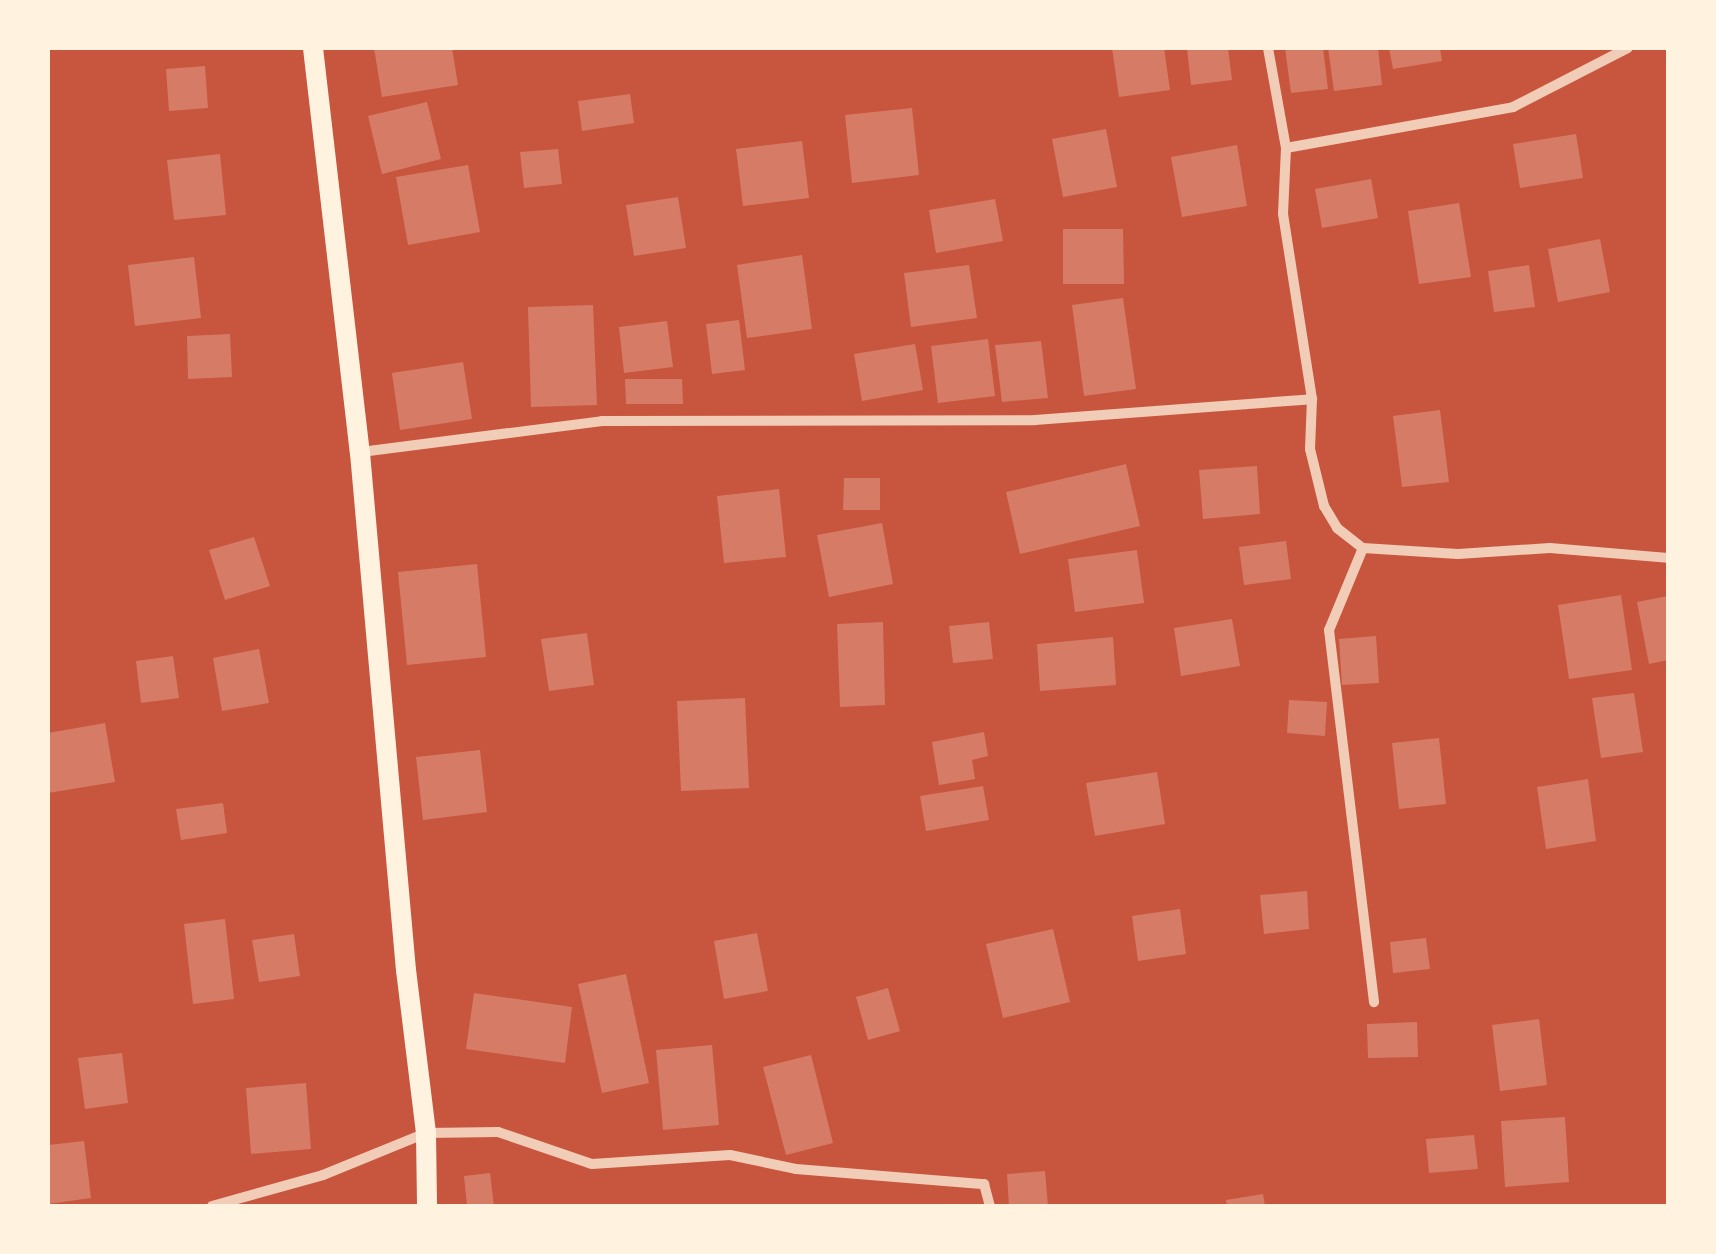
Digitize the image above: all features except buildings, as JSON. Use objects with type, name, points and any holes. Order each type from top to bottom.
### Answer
[{"type":"main road","points":[[314,48],[360,453],[406,970],[426,1133],[427,1206]]},
{"type":"street","points":[[1268,48],[1286,148],[1283,214],[1312,399],[1310,448],[1324,506],[1337,528],[1363,548],[1458,554],[1550,548],[1668,558]]},
{"type":"street","points":[[1286,148],[1513,107],[1628,48]]},
{"type":"street","points":[[360,453],[602,421],[1035,420],[1312,399]]},
{"type":"street","points":[[1363,548],[1329,630],[1374,1002]]},
{"type":"street","points":[[212,1206],[323,1175],[426,1133],[498,1132],[592,1164],[730,1155],[796,1169],[984,1184],[990,1206]]}]
